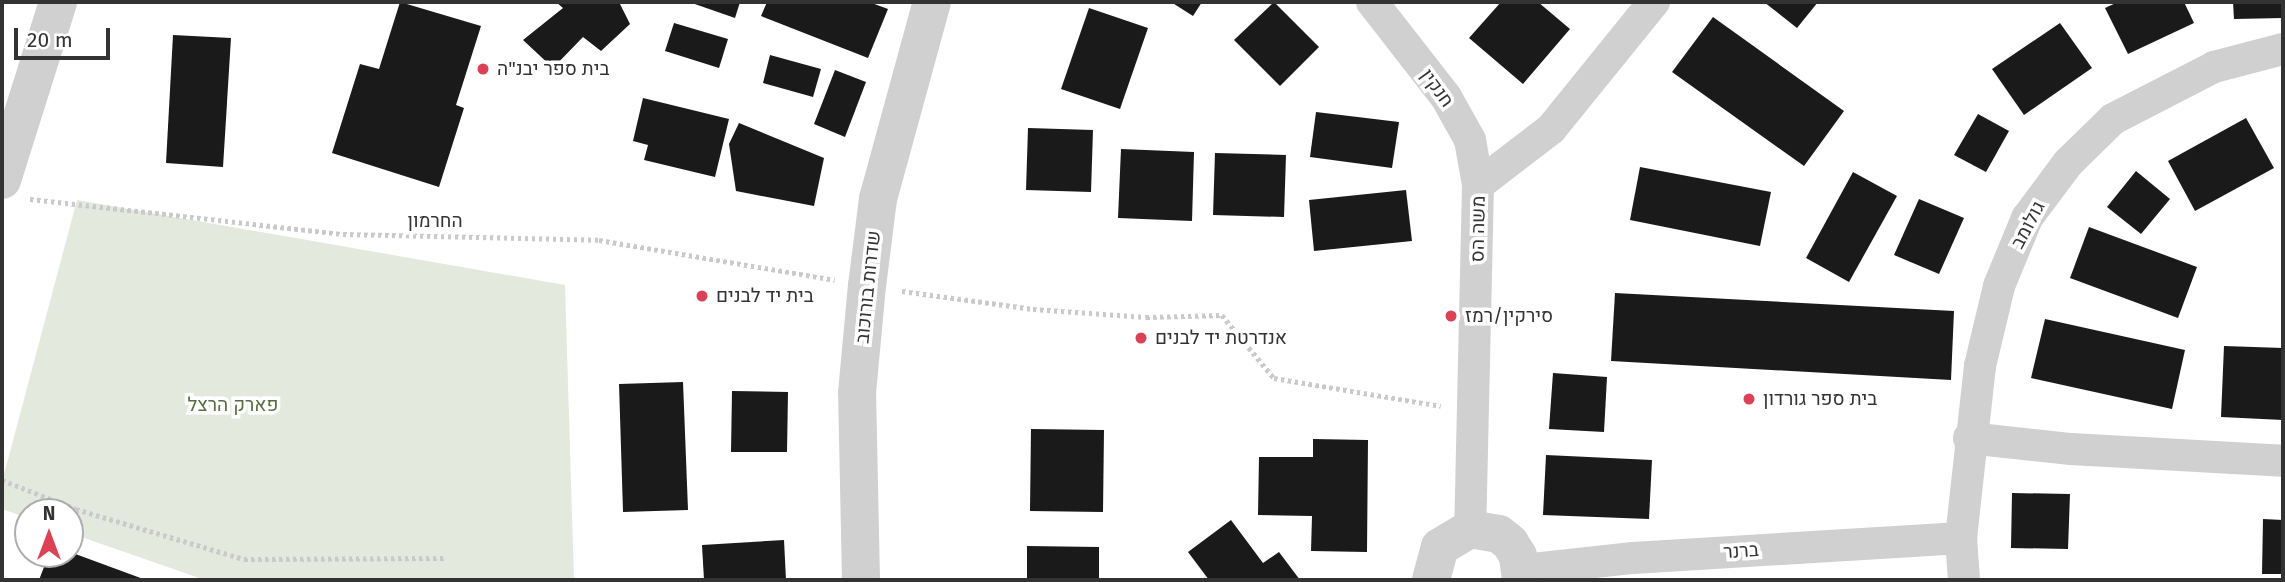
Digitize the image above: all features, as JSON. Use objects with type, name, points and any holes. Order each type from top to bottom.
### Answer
[{"type":"street","points":[[6,179],[58,2]]},
{"type":"street","name":"שדרות בורוכוב","points":[[862,580],[856,393],[867,286],[878,199],[933,2]]},
{"type":"street","name":"חנקין","points":[[1371,2],[1446,97],[1470,141],[1478,185]]},
{"type":"street","name":"משה הס","points":[[1470,529],[1478,185],[1551,129],[1654,2]]},
{"type":"street","name":"גולומב","points":[[1964,580],[1961,538],[1969,438],[1999,286],[2027,218],[2068,163],[2113,119],[2166,88],[2214,67],[2283,49]]},
{"type":"street","points":[[1969,438],[2071,449],[2283,461]]},
{"type":"street","points":[[1431,580],[1440,547],[1470,529],[1499,534],[1510,543],[1522,575]]},
{"type":"street","name":"ברנר","points":[[1522,575],[1633,558],[1961,538]]},
{"type":"path","name":"החרמון","points":[[6,179],[343,234],[599,240],[867,286],[1045,310],[1146,317],[1222,315],[1274,378],[1471,411]]},
{"type":"path","points":[[2,480],[76,509],[244,559],[444,558]]},
{"type":"green space","name":"פארק הרצל","points":[[77,200],[565,285],[574,580],[205,580],[84,538],[84,498],[14,498],[14,513],[2,509],[2,482]]},
{"type":"building","points":[[400,2],[481,26],[456,105],[464,108],[439,187],[332,153],[360,64],[379,69]]},
{"type":"building","points":[[556,2],[619,2],[630,24],[601,51],[583,37],[553,68],[523,40],[563,8]]},
{"type":"building","points":[[689,2],[740,2],[735,18]]},
{"type":"building","points":[[767,2],[869,2],[888,9],[868,58],[761,16]]},
{"type":"building","points":[[1171,2],[1202,2],[1193,16]]},
{"type":"building","points":[[1274,2],[1319,47],[1280,86],[1234,40]]},
{"type":"building","points":[[1501,2],[1538,2],[1570,29],[1523,84],[1469,38]]},
{"type":"building","points":[[1764,2],[1818,2],[1797,28]]},
{"type":"building","points":[[2118,2],[2184,2],[2194,23],[2128,54],[2105,8]]},
{"type":"building","points":[[2233,2],[2283,2],[2283,18],[2234,19]]},
{"type":"building","points":[[1089,8],[1148,28],[1120,109],[1061,89]]},
{"type":"building","points":[[1713,17],[1844,111],[1804,166],[1672,72]]},
{"type":"building","points":[[674,23],[728,39],[719,68],[665,51]]},
{"type":"building","points":[[2060,23],[2092,68],[2024,115],[1992,69]]},
{"type":"building","points":[[173,35],[231,38],[223,167],[166,163]]},
{"type":"building","points":[[770,55],[821,69],[813,97],[763,83]]},
{"type":"building","points":[[835,70],[866,82],[845,137],[814,124]]},
{"type":"building","points":[[643,98],[729,119],[715,177],[644,160],[648,145],[633,141]]},
{"type":"building","points":[[1316,112],[1399,122],[1392,168],[1310,157]]},
{"type":"building","points":[[1978,114],[2009,131],[1986,172],[1954,155]]},
{"type":"building","points":[[2246,118],[2274,168],[2195,211],[2168,161]]},
{"type":"building","points":[[739,123],[824,158],[814,206],[736,191],[729,144]]},
{"type":"building","points":[[1028,128],[1093,130],[1091,192],[1026,190]]},
{"type":"building","points":[[1121,149],[1194,152],[1192,221],[1118,218]]},
{"type":"building","points":[[1215,153],[1286,155],[1284,217],[1213,215]]},
{"type":"building","points":[[1640,167],[1771,192],[1760,246],[1630,220]]},
{"type":"building","points":[[2136,171],[2170,199],[2141,234],[2107,207]]},
{"type":"building","points":[[1853,172],[1897,196],[1849,282],[1806,258]]},
{"type":"building","points":[[1406,190],[1412,241],[1314,251],[1309,200]]},
{"type":"building","points":[[1919,199],[1964,218],[1939,274],[1894,255]]},
{"type":"building","points":[[2089,227],[2197,267],[2178,318],[2070,278]]},
{"type":"building","points":[[1615,293],[1954,311],[1951,380],[1611,361]]},
{"type":"building","points":[[2045,319],[2185,350],[2172,409],[2031,378]]},
{"type":"building","points":[[2224,346],[2283,348],[2283,420],[2221,417]]},
{"type":"building","points":[[1553,373],[1607,377],[1604,432],[1549,429]]},
{"type":"building","points":[[683,382],[688,510],[623,512],[619,384]]},
{"type":"building","points":[[732,391],[788,392],[787,452],[731,452]]},
{"type":"building","points":[[1031,429],[1104,430],[1103,512],[1030,511]]},
{"type":"building","points":[[1313,439],[1368,440],[1367,552],[1311,551],[1312,516],[1258,515],[1259,457],[1313,457]]},
{"type":"building","points":[[1546,455],[1652,460],[1649,519],[1543,515]]},
{"type":"building","points":[[2012,493],[2070,494],[2068,549],[2011,548]]},
{"type":"building","points":[[2263,519],[2283,520],[2283,574],[2262,574]]},
{"type":"building","points":[[1231,520],[1263,563],[1279,552],[1300,580],[1209,580],[1188,552]]},
{"type":"building","points":[[784,540],[786,580],[704,580],[702,545]]},
{"type":"building","points":[[1027,546],[1099,547],[1099,580],[1027,580]]},
{"type":"building","points":[[84,557],[146,580],[39,580],[44,568],[84,568]]},
{"type":"place","name":"בית ספר יבנ\"ה","points":[[483,69]]},
{"type":"place","name":"בית יד לבנים","points":[[702,296]]},
{"type":"place","name":"סירקין/רמז","points":[[1451,316]]},
{"type":"place","name":"אנדרטת יד לבנים","points":[[1141,338]]},
{"type":"place","name":"בית ספר גורדון","points":[[1749,399]]}]
